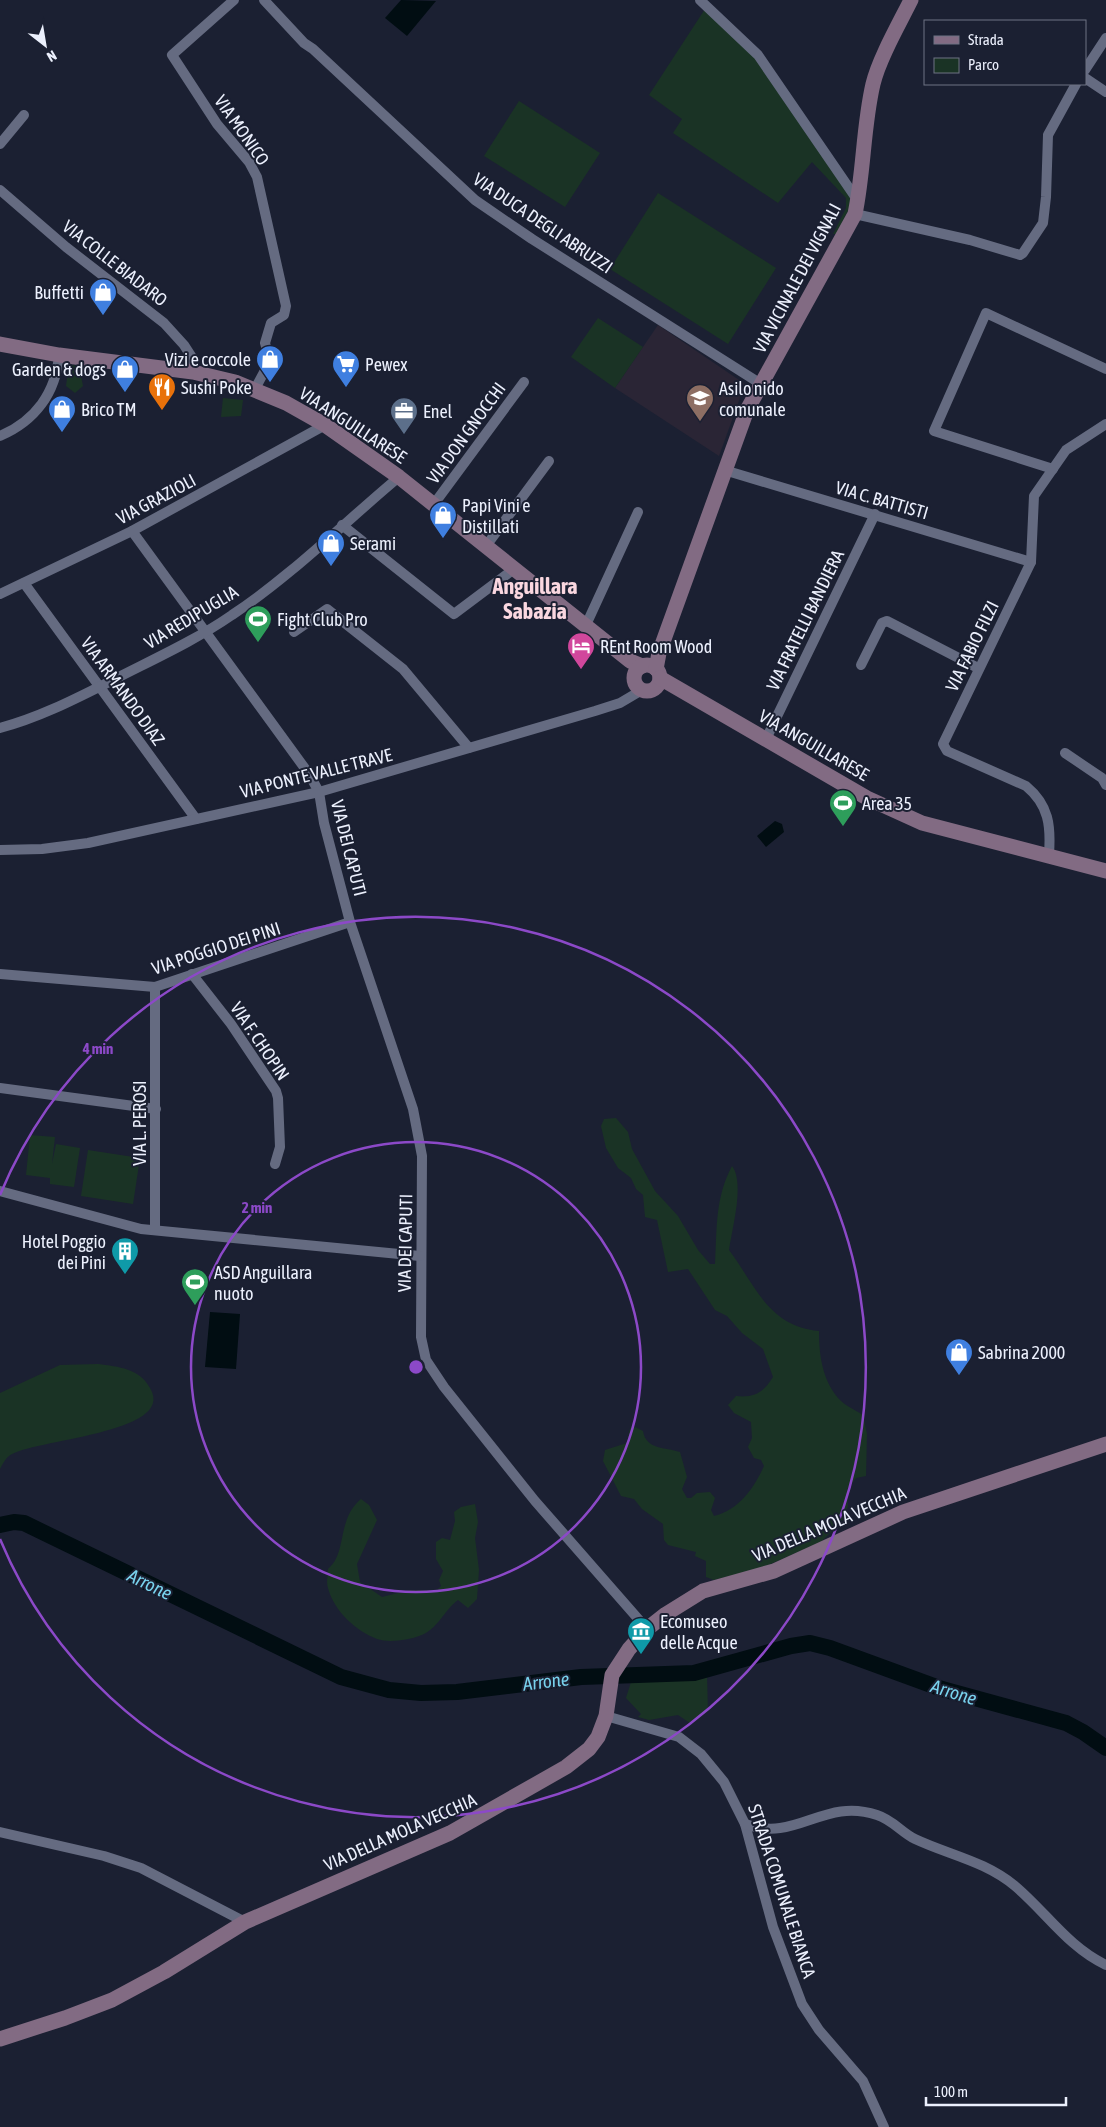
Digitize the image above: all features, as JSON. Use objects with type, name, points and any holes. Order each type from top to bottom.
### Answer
[{"type":"street","name":"VIA MONICO","points":[[234,0],[172,55],[217,124],[249,162],[257,177],[286,306],[284,314],[271,322],[265,343],[270,361],[255,389]]},
{"type":"street","name":"VIA DUCA DEGLI ABRUZZI","points":[[264,0],[304,43],[313,49],[475,200],[532,239],[761,384]]},
{"type":"street","points":[[700,0],[758,55],[857,208],[1020,255],[1043,223],[1046,197],[1048,134],[1075,85]]},
{"type":"street","name":"VIA VICINALE DEI VIGNALI","points":[[643,677],[659,653],[747,410],[857,208],[873,83],[911,0]]},
{"type":"street","points":[[1086,68],[1106,38]]},
{"type":"street","points":[[1086,79],[1106,92]]},
{"type":"street","points":[[0,144],[24,115]]},
{"type":"street","name":"VIA COLLE BIADARO","points":[[0,190],[66,247],[164,323],[184,345],[193,359],[193,372]]},
{"type":"street","points":[[1053,469],[934,429],[986,312],[1106,369]]},
{"type":"street","name":"VIA ANGUILLARESE","points":[[0,344],[59,355],[193,372],[255,389],[325,425],[399,477],[586,625],[643,677],[680,689],[867,798],[922,824],[1048,854],[1106,871]]},
{"type":"street","points":[[0,436],[13,430],[34,415],[58,374],[59,355]]},
{"type":"street","name":"VIA DON GNOCCHI","points":[[434,504],[524,382]]},
{"type":"street","name":"VIA FABIO FILZI","points":[[1048,854],[1051,833],[1049,819],[1044,805],[1037,795],[1026,786],[946,751],[943,744],[978,668],[1031,562],[1034,496],[1066,450],[1106,424]]},
{"type":"street","name":"VIA GRAZIOLI","points":[[0,594],[132,531],[325,425]]},
{"type":"street","points":[[486,546],[549,461]]},
{"type":"street","name":"VIA C. BATTISTI","points":[[724,470],[1031,562]]},
{"type":"street","name":"VIA REDIPUGLIA","points":[[0,728],[29,721],[99,687],[204,631],[240,609],[399,477]]},
{"type":"street","points":[[586,625],[638,512]]},
{"type":"street","name":"VIA FRATELLI BANDIERA","points":[[766,739],[875,514]]},
{"type":"street","points":[[342,525],[454,614],[514,569]]},
{"type":"street","points":[[132,531],[309,774],[319,792]]},
{"type":"street","name":"VIA ARMANDO DIAZ","points":[[24,583],[196,819]]},
{"type":"street","points":[[294,632],[327,609],[403,669],[470,748]]},
{"type":"street","points":[[861,665],[882,623],[887,621],[978,668]]},
{"type":"street","name":"VIA PONTE VALLE TRAVE","points":[[0,850],[42,849],[88,843],[319,792],[595,711],[643,677]]},
{"type":"street","points":[[1065,753],[1102,778],[1106,786]]},
{"type":"street","name":"VIA DEI CAPUTI","points":[[319,792],[324,824],[350,922],[413,1109],[422,1156],[421,1337],[426,1360],[444,1388],[536,1501],[647,1629]]},
{"type":"street","name":"VIA POGGIO DEI PINI","points":[[0,974],[155,987],[350,922]]},
{"type":"street","name":"VIA F. CHOPIN","points":[[192,974],[231,1024],[276,1091],[280,1147],[275,1164]]},
{"type":"street","name":"VIA L. PEROSI","points":[[155,987],[155,1230]]},
{"type":"street","points":[[0,1088],[156,1109]]},
{"type":"street","points":[[0,1191],[141,1228],[420,1256]]},
{"type":"street","name":"VIA DELLA MOLA VECCHIA","points":[[0,2039],[65,2018],[112,2000],[164,1972],[245,1922],[450,1833],[486,1814],[578,1759],[598,1737],[606,1716],[613,1676],[629,1649],[647,1629],[666,1614],[704,1591],[774,1571],[903,1512],[1106,1444]]},
{"type":"street","name":"STRADA COMUNALE BIANCA","points":[[606,1716],[661,1730],[691,1745],[706,1758],[724,1782],[745,1824],[773,1927],[802,2004],[819,2030],[863,2081],[884,2127]]},
{"type":"street","points":[[745,1824],[763,1830],[777,1829],[843,1810],[880,1816],[916,1840],[970,1859],[1003,1877],[1028,1898],[1068,1940],[1089,1956],[1106,1965]]},
{"type":"street","points":[[0,1832],[104,1856],[141,1868],[245,1922]]},
{"type":"shaded area","points":[[401,0],[436,1],[407,36],[385,18]]},
{"type":"shaded area","name":"Asilo nido comunale","points":[[658,325],[745,384],[719,456],[615,388]]},
{"type":"shaded area","points":[[775,821],[782,824],[784,832],[766,847],[757,836]]},
{"type":"shaded area","points":[[210,1312],[240,1314],[236,1369],[205,1367]]},
{"type":"green space","points":[[705,9],[759,62],[851,193],[849,209],[836,234],[833,234],[846,208],[846,198],[812,162],[778,203],[673,133],[682,119],[649,95]]},
{"type":"green space","points":[[519,101],[600,153],[565,207],[484,156]]},
{"type":"green space","points":[[658,193],[776,268],[728,344],[610,269]]},
{"type":"green space","points":[[598,318],[643,347],[615,388],[571,357]]},
{"type":"green space","points":[[69,365],[79,366],[83,386],[75,393],[66,386]]},
{"type":"green space","points":[[223,398],[243,400],[241,416],[221,417]]},
{"type":"green space","points":[[616,1118],[628,1132],[632,1149],[655,1191],[678,1216],[698,1250],[710,1264],[715,1264],[717,1226],[722,1190],[732,1166],[736,1174],[738,1194],[729,1250],[756,1290],[775,1313],[802,1328],[819,1331],[822,1366],[828,1383],[840,1401],[863,1415],[867,1434],[866,1476],[856,1478],[847,1490],[848,1506],[843,1520],[821,1542],[759,1569],[714,1580],[706,1577],[706,1561],[695,1556],[696,1552],[668,1545],[664,1540],[663,1524],[642,1509],[634,1499],[621,1496],[603,1461],[605,1450],[627,1443],[630,1428],[635,1427],[643,1431],[648,1442],[652,1445],[680,1452],[687,1477],[682,1489],[687,1498],[691,1498],[697,1493],[710,1492],[715,1498],[711,1510],[714,1516],[723,1513],[745,1497],[764,1466],[761,1460],[754,1458],[748,1447],[752,1438],[751,1422],[734,1413],[728,1405],[736,1396],[748,1396],[762,1391],[773,1377],[763,1349],[742,1333],[727,1316],[715,1310],[688,1269],[668,1272],[657,1220],[645,1217],[643,1195],[636,1189],[631,1178],[618,1168],[606,1148],[601,1126],[604,1119]]},
{"type":"green space","points":[[30,1135],[55,1137],[52,1164],[56,1144],[80,1148],[74,1187],[50,1184],[50,1178],[26,1175]]},
{"type":"green space","points":[[88,1150],[140,1158],[133,1204],[81,1196]]},
{"type":"green space","points":[[98,1364],[134,1372],[145,1381],[150,1388],[153,1403],[143,1416],[98,1433],[23,1450],[9,1456],[0,1469],[0,1393],[60,1365]]},
{"type":"green space","points":[[361,1499],[369,1505],[377,1520],[357,1564],[360,1582],[382,1597],[410,1590],[437,1590],[441,1586],[439,1580],[443,1571],[436,1559],[436,1542],[442,1538],[450,1540],[455,1521],[454,1512],[461,1507],[475,1504],[478,1522],[475,1538],[479,1570],[477,1599],[468,1608],[458,1600],[436,1625],[426,1633],[409,1639],[393,1641],[377,1639],[361,1631],[347,1619],[335,1605],[331,1596],[327,1583],[328,1569],[338,1554],[348,1516]]},
{"type":"green space","points":[[707,1674],[708,1711],[690,1723],[678,1715],[649,1720],[638,1717],[641,1714],[626,1698],[631,1682]]},
{"type":"waterway","name":"Arrone","points":[[0,1525],[14,1522],[24,1523],[341,1677],[389,1690],[421,1693],[457,1692],[581,1677],[694,1673],[791,1646],[810,1643],[830,1648],[942,1689],[1066,1723],[1106,1748]]},
{"type":"place","name":"Buffetti","points":[[103,316]]},
{"type":"place","name":"Vizi e coccole","points":[[270,383]]},
{"type":"place","name":"Pewex","points":[[346,388]]},
{"type":"place","name":"Garden & dogs","points":[[125,393]]},
{"type":"place","name":"Sushi Poke","points":[[162,411]]},
{"type":"place","name":"Asilo nido comunale","points":[[700,422]]},
{"type":"place","name":"Brico TM","points":[[62,433]]},
{"type":"place","name":"Enel","points":[[404,435]]},
{"type":"place","name":"Papi Vini e Distillati","points":[[443,539]]},
{"type":"place","name":"Serami","points":[[331,567]]},
{"type":"place","name":"Fight Club Pro","points":[[258,643]]},
{"type":"place","name":"REnt Room Wood","points":[[581,670]]},
{"type":"place","name":"Area 35","points":[[843,827]]},
{"type":"place","name":"Hotel Poggio dei Pini","points":[[125,1275]]},
{"type":"place","name":"ASD Anguillara nuoto","points":[[195,1306]]},
{"type":"place","name":"Sabrina 2000","points":[[959,1376]]},
{"type":"place","name":"Ecomuseo delle Acque","points":[[641,1655]]},
{"type":"district","name":"Anguillara Sabazia","points":[[535,598]]}]
